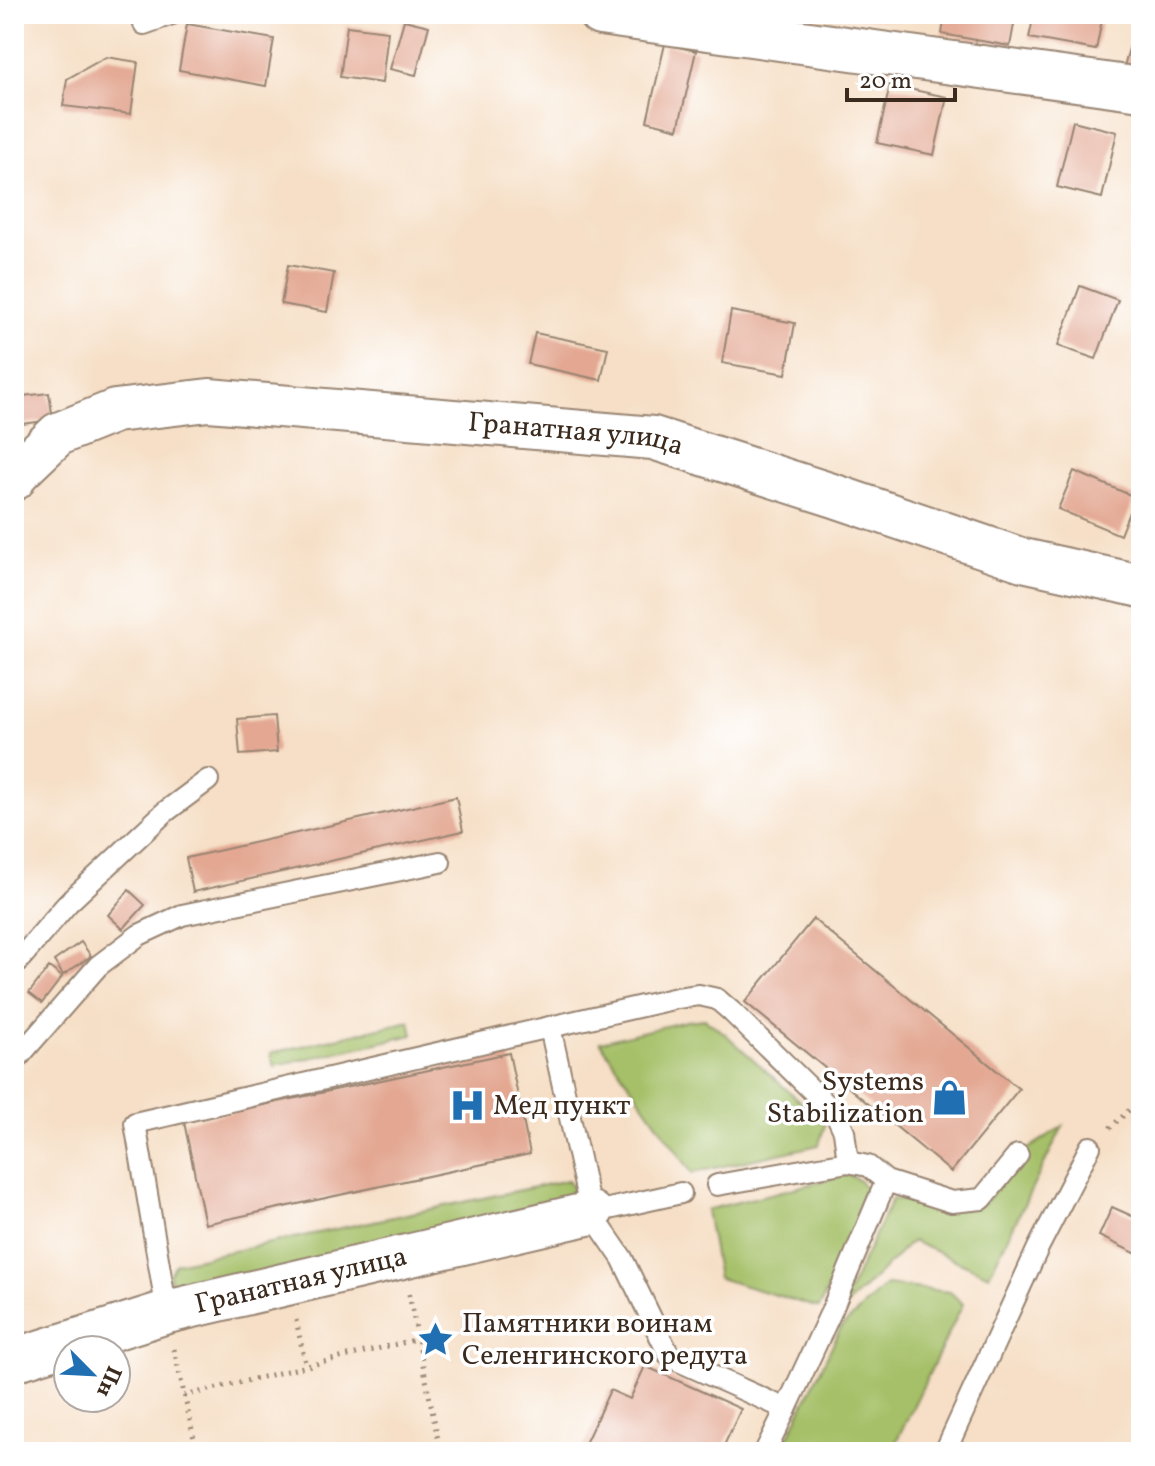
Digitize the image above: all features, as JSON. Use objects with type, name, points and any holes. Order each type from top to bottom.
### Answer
[{"type":"street","points":[[600,14],[1141,89]]},
{"type":"street","name":"Гранатная улица","points":[[14,479],[58,434],[115,411],[209,400],[653,438],[1023,560],[1141,586]]},
{"type":"street","name":"Гранатная улица","points":[[14,1360],[167,1312],[591,1213]]},
{"type":"lane","points":[[144,24],[172,14]]},
{"type":"lane","points":[[14,966],[68,903],[165,812],[208,780]]},
{"type":"lane","points":[[14,1062],[98,966],[153,928],[182,915],[440,862]]},
{"type":"lane","points":[[167,1312],[135,1123],[677,998],[699,995],[717,999],[732,1012],[836,1114],[844,1131],[848,1162]]},
{"type":"lane","points":[[550,1027],[591,1213],[622,1258],[670,1357],[786,1409]]},
{"type":"lane","points":[[945,1452],[1038,1248],[1090,1147]]},
{"type":"lane","points":[[717,1185],[848,1162],[868,1166],[886,1181],[952,1202],[982,1199],[1018,1155]]},
{"type":"lane","points":[[765,1452],[831,1312],[886,1181]]},
{"type":"lane","points":[[591,1213],[681,1193]]},
{"type":"path","points":[[1090,1147],[1141,1099]]},
{"type":"path","points":[[167,1312],[197,1452]]},
{"type":"path","points":[[416,1328],[440,1450],[432,1452]]},
{"type":"path","points":[[184,1396],[418,1339]]},
{"type":"green space","points":[[705,1019],[825,1124],[819,1145],[692,1173],[600,1042]]},
{"type":"green space","points":[[410,1021],[413,1035],[274,1066],[271,1053]]},
{"type":"green space","points":[[1063,1126],[989,1275],[912,1241],[838,1314],[892,1199],[963,1209],[986,1202],[1028,1149]]},
{"type":"green space","points":[[847,1175],[862,1183],[868,1200],[819,1308],[718,1278],[706,1210]]},
{"type":"green space","points":[[568,1180],[573,1189],[571,1200],[174,1295],[169,1274],[176,1263]]},
{"type":"green space","points":[[886,1285],[950,1292],[963,1304],[891,1452],[781,1452],[840,1329]]},
{"type":"building","points":[[856,14],[902,14],[902,21],[856,17]]},
{"type":"building","points":[[945,14],[1016,14],[1010,46],[942,34]]},
{"type":"building","points":[[1034,14],[1103,14],[1096,50],[1029,38]]},
{"type":"building","points":[[1141,14],[1141,78],[1122,73]]},
{"type":"building","points":[[404,20],[429,26],[416,75],[390,69]]},
{"type":"building","points":[[187,24],[274,39],[266,86],[179,70]]},
{"type":"building","points":[[347,26],[388,31],[382,83],[340,77]]},
{"type":"building","points":[[665,44],[696,51],[678,129],[647,121]]},
{"type":"building","points":[[106,57],[138,62],[131,114],[63,106],[67,79]]},
{"type":"building","points":[[890,85],[947,97],[934,155],[877,143]]},
{"type":"building","points":[[1073,121],[1117,132],[1102,198],[1057,187]]},
{"type":"building","points":[[288,265],[334,273],[327,312],[281,304]]},
{"type":"building","points":[[1080,286],[1118,300],[1096,359],[1058,346]]},
{"type":"building","points":[[731,311],[795,323],[786,374],[722,363]]},
{"type":"building","points":[[535,333],[608,348],[601,380],[528,364]]},
{"type":"building","points":[[49,393],[53,420],[14,425],[14,397]]},
{"type":"building","points":[[1074,471],[1135,497],[1120,535],[1058,509]]},
{"type":"building","points":[[274,716],[277,752],[240,755],[237,719]]},
{"type":"building","points":[[456,797],[463,831],[193,892],[186,858]]},
{"type":"building","points":[[129,890],[145,905],[123,929],[108,915]]},
{"type":"building","points":[[813,919],[1019,1089],[951,1172],[745,1002]]},
{"type":"building","points":[[81,942],[91,956],[63,975],[54,961]]},
{"type":"building","points":[[49,967],[62,977],[42,1003],[29,993]]},
{"type":"building","points":[[509,1053],[530,1154],[205,1224],[184,1122]]},
{"type":"building","points":[[1112,1207],[1141,1220],[1141,1256],[1099,1236]]},
{"type":"building","points":[[645,1366],[741,1409],[721,1452],[581,1452],[610,1390],[630,1399]]},
{"type":"place","name":"Systems Stabilization","points":[[950,1098]]},
{"type":"place","name":"Мед пункт","points":[[467,1106]]},
{"type":"place","name":"Памятники воинам Селенгинского редута","points":[[436,1340]]}]
